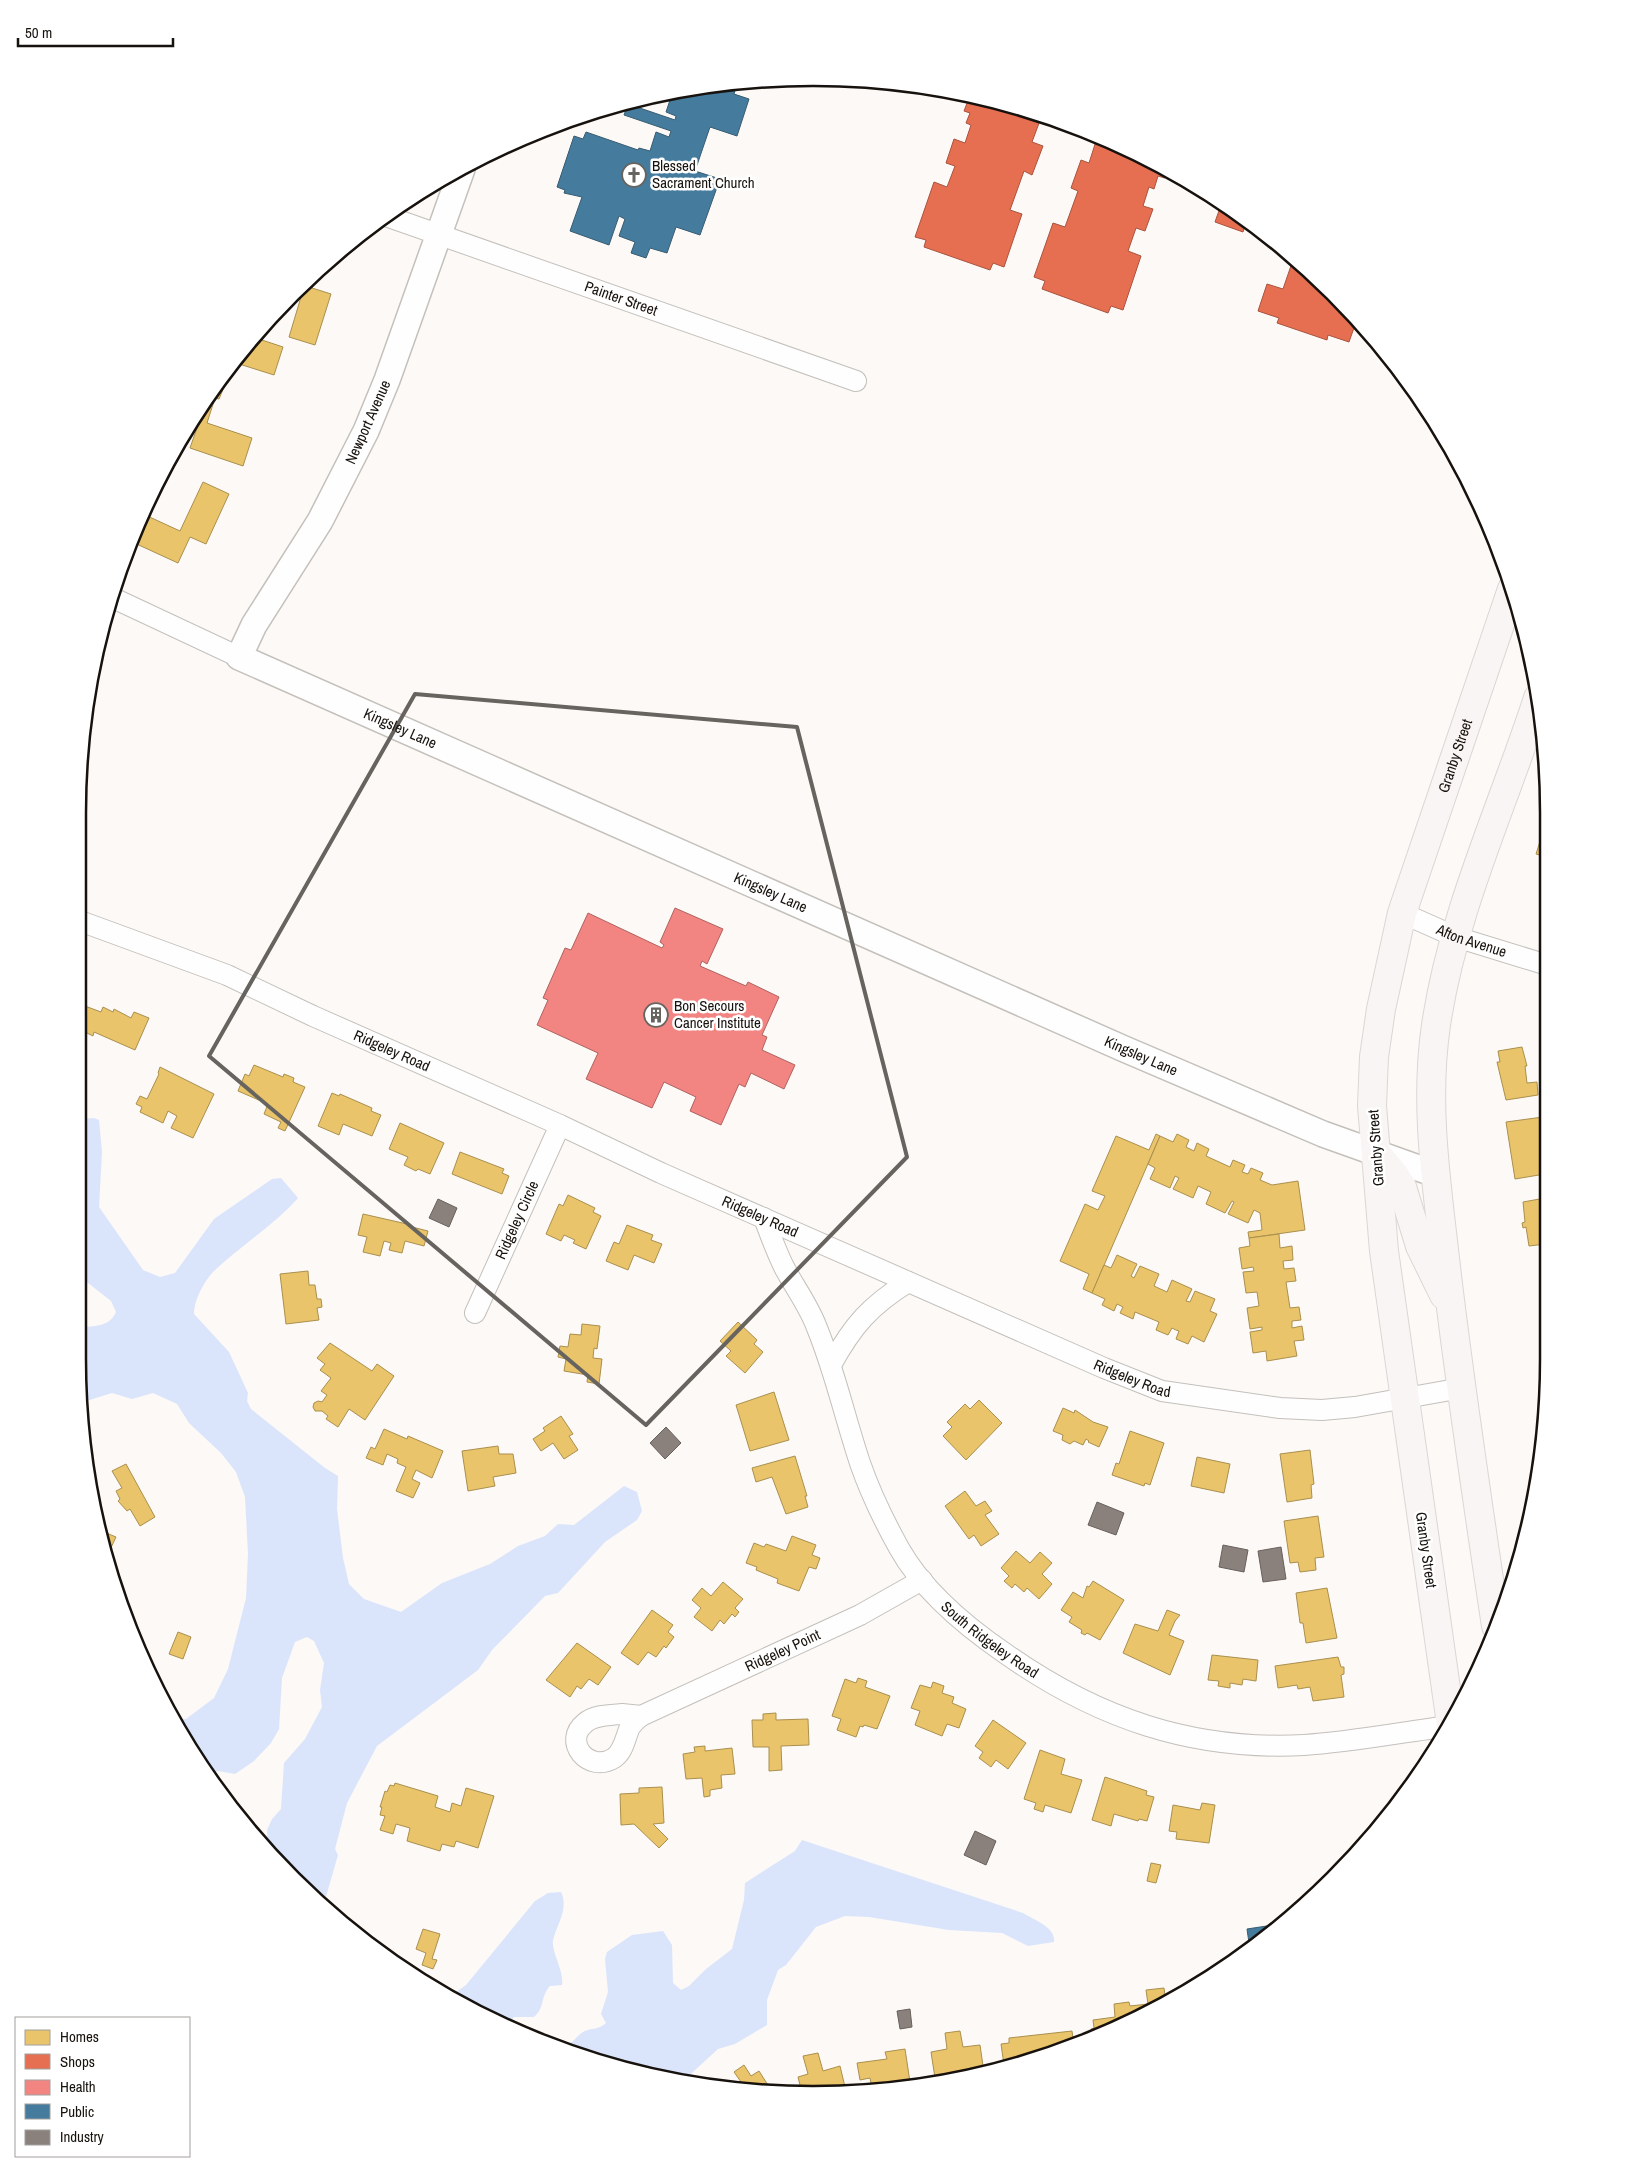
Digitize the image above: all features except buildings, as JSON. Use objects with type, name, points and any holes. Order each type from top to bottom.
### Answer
[{"type":"main road","name":"Granby Street","points":[[1449,1710],[1384,1251],[1372,1106],[1374,1057],[1381,1009],[1402,913],[1508,601]]},
{"type":"main road","points":[[1494,1611],[1451,1310],[1435,1174],[1430,1122],[1431,1072],[1436,1024],[1456,937],[1491,825],[1534,716]]},
{"type":"main road","points":[[1376,1153],[1402,1187],[1420,1246],[1451,1310]]},
{"type":"street","name":"Newport Avenue","points":[[239,657],[254,625],[320,521],[366,431],[387,380],[458,179]]},
{"type":"street","name":"Painter Street","points":[[395,219],[856,381]]},
{"type":"street","name":"Kingsley Lane","points":[[118,600],[239,657],[1122,1048],[1322,1134],[1435,1174]]},
{"type":"street","name":"Afton Avenue","points":[[1402,913],[1456,937],[1540,963]]},
{"type":"street","name":"Ridgeley Road","points":[[86,923],[227,975],[313,1016],[560,1125],[661,1173],[1095,1364],[1162,1391],[1280,1408],[1322,1410],[1356,1407],[1462,1388]]},
{"type":"street","name":"Ridgeley Circle","points":[[475,1313],[560,1125]]},
{"type":"street","name":"South Ridgeley Road","points":[[764,1218],[785,1268],[816,1325],[831,1365],[861,1466],[884,1520],[900,1551],[922,1580],[949,1609],[994,1646],[1036,1675],[1080,1700],[1126,1720],[1164,1732],[1211,1741],[1258,1745],[1298,1745],[1439,1727]]},
{"type":"street","points":[[831,1365],[846,1338],[864,1315],[886,1296],[908,1282]]},
{"type":"street","name":"Ridgeley Point","points":[[641,1716],[860,1615],[922,1580]]},
{"type":"highlighted area","points":[[415,694],[797,727],[907,1157],[646,1425],[209,1056]]},
{"type":"water","points":[[86,1119],[99,1120],[102,1152],[99,1207],[143,1270],[160,1277],[175,1273],[214,1219],[272,1179],[281,1178],[298,1198],[278,1218],[213,1272],[200,1292],[194,1314],[229,1352],[248,1393],[247,1401],[251,1409],[325,1468],[338,1476],[337,1509],[343,1558],[349,1584],[364,1599],[401,1612],[442,1583],[490,1564],[518,1546],[545,1536],[558,1524],[574,1525],[624,1486],[637,1492],[642,1511],[637,1520],[605,1542],[558,1593],[545,1596],[492,1650],[478,1670],[377,1746],[347,1803],[335,1849],[338,1855],[326,1897],[299,1873],[267,1838],[267,1830],[272,1819],[281,1809],[284,1763],[305,1739],[322,1707],[320,1690],[324,1663],[314,1641],[307,1637],[295,1642],[282,1678],[279,1729],[271,1743],[254,1761],[235,1774],[215,1772],[182,1719],[186,1719],[214,1698],[228,1669],[246,1598],[248,1554],[245,1497],[236,1472],[221,1453],[189,1423],[177,1404],[153,1393],[132,1399],[112,1393],[88,1401],[86,1327],[107,1323],[116,1312],[111,1301],[86,1281]]},
{"type":"water","points":[[802,1840],[1023,1913],[1048,1928],[1052,1932],[1054,1942],[1028,1946],[1002,1933],[949,1930],[869,1917],[845,1916],[816,1927],[786,1965],[778,1970],[767,2000],[767,2025],[735,2044],[718,2049],[689,2075],[625,2061],[570,2043],[583,2032],[600,2027],[606,2023],[601,2014],[608,1992],[605,1959],[607,1952],[632,1935],[663,1931],[672,1945],[673,1983],[681,1990],[689,1986],[706,1969],[732,1949],[744,1900],[745,1883],[795,1851]]},
{"type":"water","points":[[561,1892],[564,1904],[562,1916],[553,1940],[562,1985],[550,1986],[537,2014],[534,2017],[514,2017],[512,2020],[457,1992],[466,1985],[535,1901],[548,1893]]},
{"type":"place","name":"Blessed Sacrament Church","points":[[634,175]]},
{"type":"place","name":"Bon Secours Cancer Institute","points":[[656,1015]]}]
